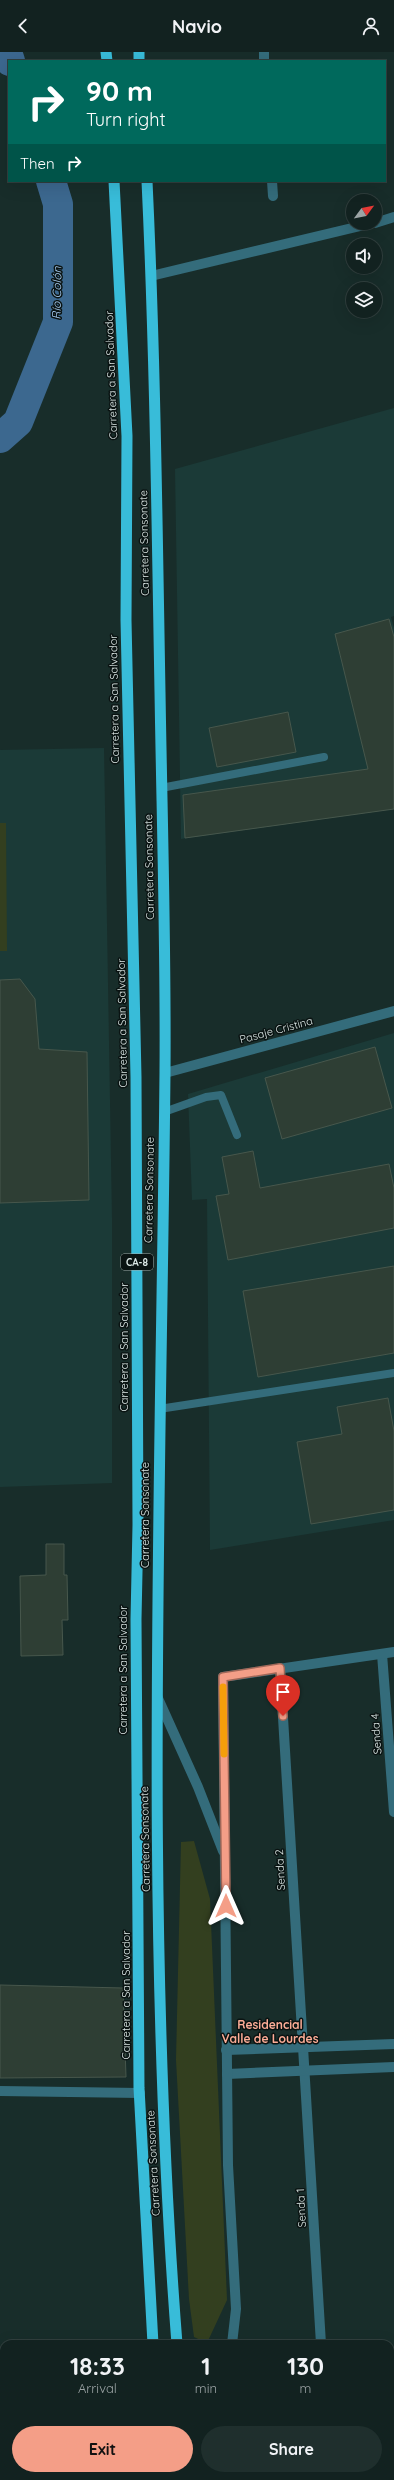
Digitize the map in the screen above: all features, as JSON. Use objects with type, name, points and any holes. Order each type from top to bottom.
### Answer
[{"type":"highway","name":"Carretera a San Salvador","points":[[114,182],[127,436],[126,620],[136,1077],[138,1525],[136,1619],[140,2093],[153,2340]]},
{"type":"highway","name":"Carretera Sonsonate","points":[[147,182],[151,276],[165,1073],[159,1409],[157,1696],[162,2088],[170,2260],[177,2340]]},
{"type":"street","points":[[272,182],[273,196]]},
{"type":"street","points":[[382,221],[394,218]]},
{"type":"street","points":[[151,276],[346,230]]},
{"type":"street","name":"Pasaje Cristina","points":[[165,1073],[394,1011]]},
{"type":"street","points":[[232,2340],[236,2309],[228,2165],[223,1677],[394,1652]]},
{"type":"street","name":"Senda 4","points":[[382,1654],[394,1812]]},
{"type":"street","name":"Senda 2","points":[[280,1668],[302,2048],[305,2070]]},
{"type":"street","points":[[157,1696],[198,1787],[225,1858]]},
{"type":"street","points":[[226,2050],[394,2044]]},
{"type":"street","points":[[227,2074],[394,2067]]},
{"type":"street","name":"Senda 1","points":[[305,2070],[321,2340]]},
{"type":"street","points":[[0,2091],[140,2093]]},
{"type":"lane","points":[[161,788],[324,757]]},
{"type":"lane","points":[[164,1112],[206,1097],[221,1095],[237,1135]]},
{"type":"lane","points":[[159,1409],[394,1374]]},
{"type":"shaded area","points":[[394,408],[394,616],[391,617],[394,628],[394,809],[181,839],[175,469]]},
{"type":"shaded area","points":[[104,748],[112,1219],[112,1483],[0,1487],[0,750]]},
{"type":"shaded area","points":[[394,1033],[394,1520],[210,1550],[207,1199],[192,1200],[188,1094]]},
{"type":"green space","points":[[0,823],[6,823],[7,951],[0,951]]},
{"type":"green space","points":[[194,1841],[210,1899],[227,2300],[208,2340],[200,2340],[194,2337],[189,2299],[176,2060],[181,1842]]},
{"type":"building","points":[[389,619],[394,637],[394,809],[185,838],[183,795],[368,769],[335,634]]},
{"type":"building","points":[[288,712],[296,752],[217,767],[209,728]]},
{"type":"building","points":[[20,979],[35,999],[39,1049],[87,1052],[89,1200],[0,1203],[0,980]]},
{"type":"building","points":[[375,1047],[392,1108],[282,1139],[265,1078]]},
{"type":"building","points":[[253,1151],[260,1188],[389,1164],[394,1188],[394,1228],[228,1260],[216,1196],[229,1194],[222,1157]]},
{"type":"building","points":[[394,1266],[394,1353],[258,1377],[243,1291]]},
{"type":"building","points":[[388,1398],[394,1431],[394,1510],[311,1524],[297,1442],[342,1434],[337,1407]]},
{"type":"building","points":[[46,1544],[64,1544],[64,1575],[67,1575],[68,1620],[62,1620],[63,1655],[21,1656],[20,1576],[46,1575]]},
{"type":"building","points":[[0,1985],[123,1988],[126,2077],[0,2078]]},
{"type":"waterway","name":"Río Colón","points":[[7,52],[10,60]]},
{"type":"waterway","name":"Río Colón","points":[[0,438],[18,422],[58,322],[58,204],[51,182]]},
{"type":"slow traffic","points":[[223,1687],[224,1754]]},
{"type":"district","name":"Residencial Valle de Lourdes","points":[[270,2032]]},
{"type":"route","points":[[226,1906],[223,1677],[280,1668],[283,1716]]}]
